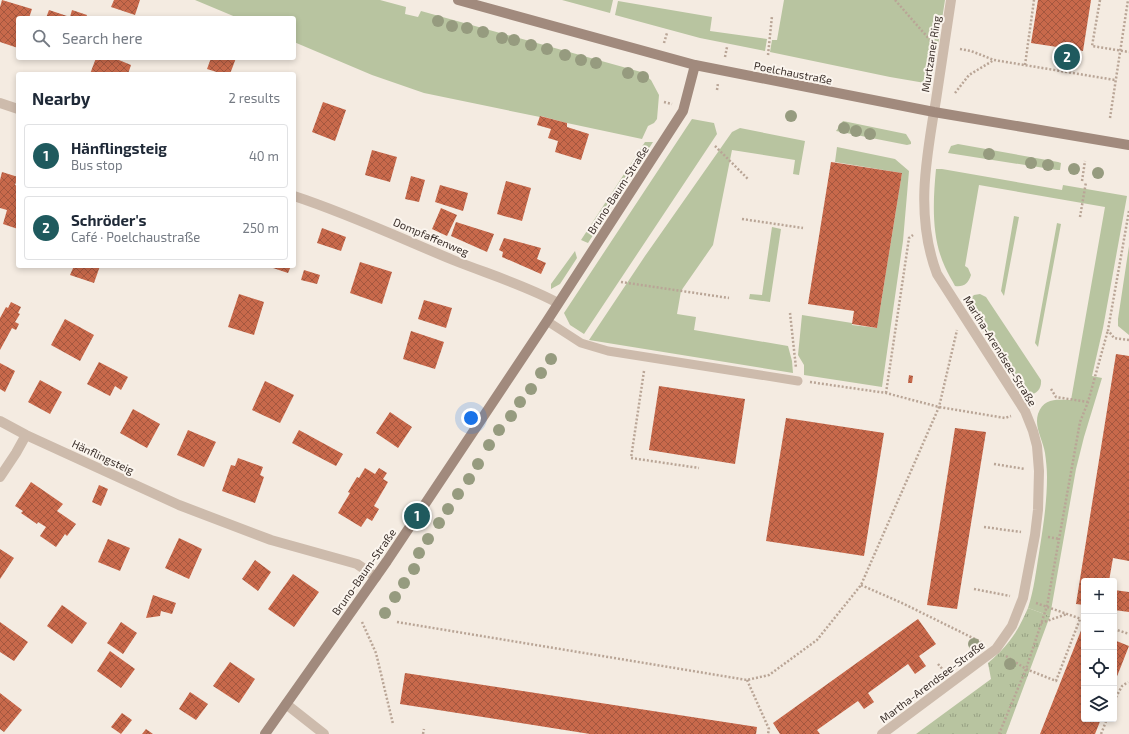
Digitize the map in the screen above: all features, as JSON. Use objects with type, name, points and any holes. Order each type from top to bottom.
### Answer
[{"type":"street","name":"Poelchaustraße","points":[[458,0],[695,65],[934,112],[1129,145]]},
{"type":"street","name":"Murtzaner Ring","points":[[934,112],[951,0]]},
{"type":"street","name":"Bruno-Baum-Straße","points":[[265,734],[376,577],[547,321],[683,111],[695,65]]},
{"type":"street","points":[[0,103],[16,108]]},
{"type":"street","name":"Martha-Arendsee-Straße","points":[[882,734],[996,649],[1012,626],[1023,598],[1035,535],[1038,510],[1039,471],[1034,431],[1025,411],[937,274],[931,256],[924,219],[924,198],[928,152],[934,112]]},
{"type":"street","name":"Dompfaffenweg","points":[[296,197],[351,217],[483,272],[537,292],[558,303]]},
{"type":"street","name":"Hänflingsteig","points":[[0,421],[179,505],[271,540],[357,564],[376,577]]},
{"type":"street","points":[[0,477],[16,453],[26,434]]},
{"type":"street","points":[[286,704],[324,734]]},
{"type":"lane","points":[[547,321],[585,345],[608,351],[798,381]]},
{"type":"path","points":[[895,0],[943,54]]},
{"type":"path","points":[[1025,65],[1034,0]]},
{"type":"path","points":[[1100,0],[1092,46],[1129,52]]},
{"type":"path","points":[[1110,118],[1119,51],[1128,0]]},
{"type":"path","points":[[768,55],[772,16]]},
{"type":"path","points":[[960,49],[994,60],[1115,80]]},
{"type":"path","points":[[955,93],[969,76],[994,60]]},
{"type":"path","points":[[715,146],[748,179]]},
{"type":"path","points":[[1082,181],[1085,161]]},
{"type":"path","points":[[1080,217],[1086,182]]},
{"type":"path","points":[[999,734],[1026,669],[1047,606],[1080,422],[1088,402],[1108,330],[1129,211]]},
{"type":"path","points":[[742,219],[803,228]]},
{"type":"path","points":[[886,393],[909,238],[915,233]]},
{"type":"path","points":[[621,282],[729,298]]},
{"type":"path","points":[[790,314],[798,381],[886,393],[939,407],[1005,418],[1025,411]]},
{"type":"path","points":[[397,622],[746,680],[769,675],[817,640],[861,585],[939,407],[957,328]]},
{"type":"path","points":[[1108,330],[1114,338],[1129,340]]},
{"type":"path","points":[[646,356],[631,458],[699,468]]},
{"type":"path","points":[[1051,389],[1056,397],[1088,402]]},
{"type":"path","points":[[994,464],[1039,471]]},
{"type":"path","points":[[984,527],[1035,535]]},
{"type":"path","points":[[861,585],[996,649],[1026,669],[1056,681],[1080,619],[1047,606]]},
{"type":"path","points":[[974,589],[1023,598]]},
{"type":"path","points":[[1041,623],[1067,614]]},
{"type":"path","points":[[362,622],[376,653],[393,724]]},
{"type":"path","points":[[1117,631],[1129,634]]},
{"type":"path","points":[[746,680],[769,729],[768,733]]},
{"type":"path","points":[[1117,695],[1122,686],[1128,682]]},
{"type":"path","points":[[1102,734],[1106,722]]},
{"type":"path","points":[[423,734],[424,729]]},
{"type":"green space","points":[[195,0],[380,0],[406,7],[405,14],[418,17],[421,11],[641,72],[651,80],[659,95],[657,119],[654,123],[648,126],[642,139],[541,116],[424,93],[372,75],[296,43],[296,16],[233,16]]},
{"type":"green space","points":[[562,0],[613,0],[610,13]]},
{"type":"green space","points":[[784,0],[945,0],[934,71],[925,83],[770,52],[772,40],[777,40]]},
{"type":"green space","points":[[618,1],[712,17],[710,31],[767,39],[765,51],[700,38],[615,15]]},
{"type":"green space","points":[[692,119],[714,123],[717,134],[584,334],[570,325],[564,313]]},
{"type":"green space","points":[[843,121],[906,134],[911,144],[907,145],[836,131]]},
{"type":"green space","points":[[740,128],[805,141],[799,175],[793,174],[795,160],[732,150],[713,245],[681,291],[677,314],[696,317],[694,330],[788,346],[792,361],[793,373],[589,340],[645,256],[732,132]]},
{"type":"green space","points":[[645,142],[653,142],[588,243],[581,240]]},
{"type":"green space","points":[[958,144],[1058,162],[1061,163],[1060,170],[948,153],[951,146]]},
{"type":"green space","points":[[837,147],[895,159],[909,171],[903,241],[882,387],[804,375],[804,365],[798,355],[802,315],[852,323],[852,325],[877,328],[902,173],[835,162]]},
{"type":"green space","points":[[936,169],[1062,190],[1063,185],[1127,196],[1103,328],[1092,376],[1102,378],[1076,469],[1050,616],[1028,608],[1040,544],[1047,487],[1045,453],[1038,429],[1037,419],[1038,414],[1047,402],[1056,400],[1071,400],[1105,207],[979,185],[965,266],[968,268],[971,275],[965,284],[955,286],[946,270],[937,244],[934,219]]},
{"type":"green space","points":[[1014,216],[1019,217],[1004,296],[1001,291]]},
{"type":"green space","points":[[1057,223],[1061,224],[1038,347],[1035,343]]},
{"type":"green space","points":[[772,227],[781,229],[770,302],[749,299],[750,294],[762,295]]},
{"type":"green space","points":[[1129,246],[1129,335],[1118,326],[1118,319]]},
{"type":"green space","points":[[575,251],[577,258],[560,284],[551,289],[551,284]]},
{"type":"green space","points":[[980,294],[986,297],[1041,380],[1039,390],[1036,392],[1027,394],[1023,392],[1012,372],[968,308],[972,297]]},
{"type":"green space","points":[[1028,608],[1050,616],[1006,734],[916,734],[991,679],[988,663],[1012,638]]},
{"type":"building","points":[[2,0],[32,9],[30,16],[16,16],[16,47],[0,42],[0,7]]},
{"type":"building","points":[[114,0],[140,0],[135,15],[111,7]]},
{"type":"building","points":[[1038,0],[1091,0],[1083,51],[1031,43]]},
{"type":"building","points":[[49,10],[67,16],[47,16]]},
{"type":"building","points":[[72,10],[87,16],[70,16]]},
{"type":"building","points":[[95,60],[119,60],[131,65],[129,72],[91,72]]},
{"type":"building","points":[[210,60],[235,60],[231,72],[217,72],[207,69]]},
{"type":"building","points":[[323,102],[346,110],[335,141],[312,132]]},
{"type":"building","points":[[540,116],[567,123],[567,127],[589,134],[581,160],[555,152],[558,141],[548,138],[551,129],[537,125]]},
{"type":"building","points":[[372,150],[397,157],[390,182],[365,175]]},
{"type":"building","points":[[831,162],[902,173],[877,328],[852,324],[854,311],[808,304]]},
{"type":"building","points":[[2,172],[16,176],[16,228],[3,224],[7,210],[0,208],[0,180]]},
{"type":"building","points":[[411,176],[425,180],[419,202],[405,199]]},
{"type":"building","points":[[506,181],[531,188],[522,221],[497,214]]},
{"type":"building","points":[[440,185],[468,193],[463,211],[435,202]]},
{"type":"building","points":[[441,208],[457,215],[447,236],[432,229]]},
{"type":"building","points":[[456,222],[494,234],[487,252],[451,236]]},
{"type":"building","points":[[322,228],[346,237],[341,251],[317,243]]},
{"type":"building","points":[[504,238],[541,248],[537,259],[546,263],[541,274],[502,257],[503,252],[499,250]]},
{"type":"building","points":[[360,262],[392,272],[382,304],[350,293]]},
{"type":"building","points":[[73,268],[99,268],[94,283],[70,275]]},
{"type":"building","points":[[273,268],[290,268],[288,273]]},
{"type":"building","points":[[304,270],[320,275],[317,284],[301,280]]},
{"type":"building","points":[[239,294],[264,302],[254,335],[228,327]]},
{"type":"building","points":[[424,300],[452,308],[446,328],[418,319]]},
{"type":"building","points":[[11,302],[21,307],[18,313],[20,314],[15,322],[19,324],[16,330],[12,328],[0,350],[0,318],[6,307],[8,308]]},
{"type":"building","points":[[65,319],[94,335],[80,361],[51,345]]},
{"type":"building","points":[[411,331],[444,342],[435,369],[403,359]]},
{"type":"building","points":[[1116,354],[1129,356],[1129,561],[1113,558],[1110,578],[1081,578],[1081,605],[1076,604]]},
{"type":"building","points":[[99,362],[128,377],[121,390],[115,386],[110,396],[87,384]]},
{"type":"building","points":[[0,363],[15,371],[5,392],[0,389]]},
{"type":"building","points":[[909,375],[913,376],[912,383],[908,383]]},
{"type":"building","points":[[40,380],[62,392],[50,414],[28,402]]},
{"type":"building","points":[[265,381],[294,395],[280,423],[252,410]]},
{"type":"building","points":[[659,386],[745,399],[735,464],[649,450]]},
{"type":"building","points":[[133,409],[160,424],[147,448],[120,433]]},
{"type":"building","points":[[390,412],[412,427],[398,448],[376,433]]},
{"type":"building","points":[[786,418],[884,433],[864,556],[766,541]]},
{"type":"building","points":[[955,428],[986,432],[957,609],[927,605]]},
{"type":"building","points":[[188,430],[216,442],[204,467],[177,455]]},
{"type":"building","points":[[299,430],[343,454],[336,466],[292,443]]},
{"type":"building","points":[[238,458],[263,467],[260,475],[264,477],[255,503],[222,491],[231,465],[235,466]]},
{"type":"building","points":[[365,468],[375,474],[379,468],[387,473],[383,479],[388,482],[374,506],[379,509],[372,521],[367,518],[361,527],[338,513],[350,493],[348,492],[357,477],[359,478]]},
{"type":"building","points":[[31,482],[63,504],[57,511],[76,524],[67,536],[65,534],[56,547],[40,536],[46,527],[38,522],[37,524],[21,513],[23,511],[15,506]]},
{"type":"building","points":[[99,485],[108,489],[101,506],[92,502]]},
{"type":"building","points":[[179,538],[202,549],[189,579],[165,568]]},
{"type":"building","points":[[108,539],[130,548],[120,571],[98,562]]},
{"type":"building","points":[[0,549],[14,558],[0,579]]},
{"type":"building","points":[[255,560],[271,572],[258,591],[242,579]]},
{"type":"building","points":[[293,574],[319,592],[294,627],[268,609]]},
{"type":"building","points":[[1117,590],[1129,592],[1129,612],[1117,610]]},
{"type":"building","points":[[153,595],[176,603],[172,614],[161,611],[160,616],[146,618]]},
{"type":"building","points":[[62,605],[87,623],[72,644],[47,626]]},
{"type":"building","points":[[918,619],[936,644],[919,656],[926,666],[915,674],[908,664],[868,693],[874,702],[864,709],[858,701],[817,730],[820,734],[780,734],[773,723]]},
{"type":"building","points":[[0,622],[28,642],[14,661],[0,652]]},
{"type":"building","points":[[121,622],[137,633],[123,654],[107,643]]},
{"type":"building","points":[[1081,631],[1081,722],[1100,722],[1095,734],[1040,734]]},
{"type":"building","points":[[1117,641],[1129,646],[1117,676]]},
{"type":"building","points":[[110,651],[135,669],[121,688],[97,671]]},
{"type":"building","points":[[230,662],[255,679],[239,703],[213,686]]},
{"type":"building","points":[[405,673],[757,727],[756,734],[590,734],[400,704]]},
{"type":"building","points":[[190,692],[208,704],[196,720],[179,709]]},
{"type":"building","points":[[0,693],[22,710],[4,732],[0,729]]},
{"type":"building","points":[[122,713],[132,720],[121,734],[111,727]]},
{"type":"building","points":[[146,729],[153,734],[142,734]]},
{"type":"place","name":"Schröder's","points":[[1067,57]]},
{"type":"place","name":"Hänflingsteig","points":[[417,516]]}]
